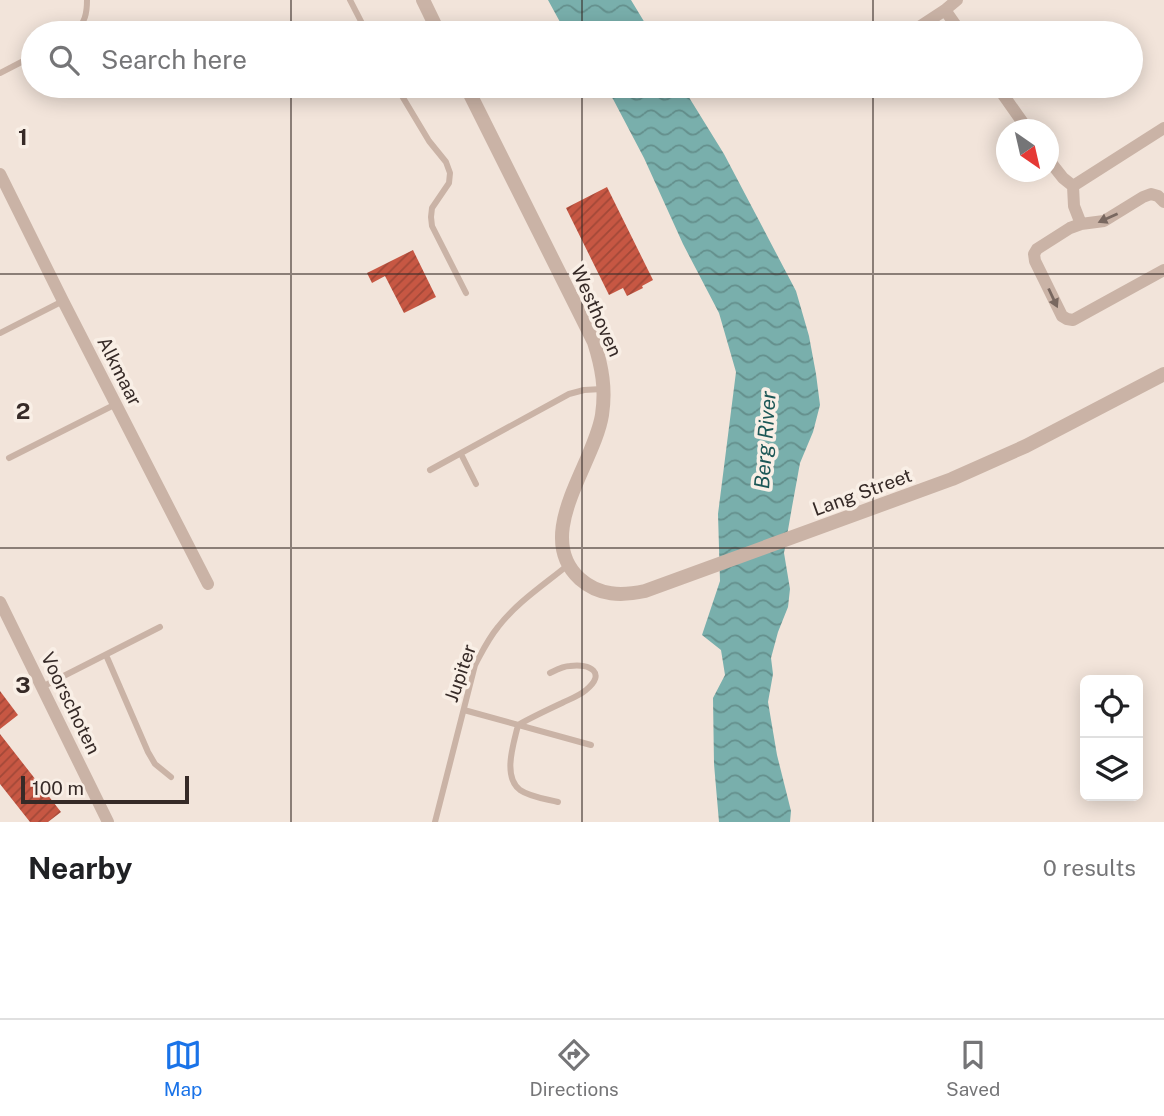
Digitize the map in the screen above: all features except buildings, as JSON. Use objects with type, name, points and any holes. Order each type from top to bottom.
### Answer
[{"type":"street","points":[[423,0],[433,21]]},
{"type":"street","points":[[929,21],[957,0]]},
{"type":"street","points":[[945,10],[953,21]]},
{"type":"street","name":"Westhoven","points":[[472,98],[594,342],[601,363],[604,388],[602,416],[563,525],[564,552],[568,565]]},
{"type":"street","points":[[1006,98],[1020,119]]},
{"type":"street","points":[[1073,186],[1164,128]]},
{"type":"street","points":[[1059,173],[1073,186],[1074,206],[1081,224]]},
{"type":"street","name":"Alkmaar","points":[[0,174],[208,584]]},
{"type":"street","points":[[1164,202],[1151,194],[1143,197],[1104,221],[1070,228],[1048,241],[1034,254],[1057,308],[1062,316],[1073,320],[1164,270]]},
{"type":"street","name":"Lang Street","points":[[568,565],[582,581],[604,593],[632,594],[645,591],[952,479],[1026,446],[1164,374]]},
{"type":"street","name":"Voorschoten","points":[[2,610],[108,822]]},
{"type":"lane","points":[[85,21],[88,14],[87,0]]},
{"type":"lane","points":[[350,0],[361,21]]},
{"type":"lane","points":[[0,73],[21,62]]},
{"type":"lane","points":[[404,98],[429,141],[446,162],[450,173],[449,183],[432,208],[432,226],[466,293]]},
{"type":"lane","points":[[0,333],[63,301]]},
{"type":"lane","points":[[430,470],[569,394],[604,388]]},
{"type":"lane","points":[[9,458],[116,404]]},
{"type":"lane","points":[[461,454],[476,484]]},
{"type":"lane","name":"Jupiter","points":[[435,822],[475,665],[486,643],[513,610],[568,565]]},
{"type":"lane","points":[[42,687],[160,627]]},
{"type":"lane","points":[[106,655],[148,752],[155,764],[171,777]]},
{"type":"lane","points":[[518,725],[580,694],[592,685],[596,674],[592,668],[573,665],[550,673]]},
{"type":"lane","points":[[464,709],[591,745]]},
{"type":"lane","points":[[518,725],[511,759],[513,781],[519,789],[529,794],[558,802]]},
{"type":"water","points":[[548,0],[631,0],[644,21],[559,21]]},
{"type":"water","name":"Berg River","points":[[689,98],[724,154],[796,291],[809,336],[820,405],[813,432],[800,463],[792,507],[784,553],[790,589],[788,607],[771,658],[773,674],[768,702],[777,755],[791,811],[790,822],[719,822],[714,764],[713,698],[725,675],[721,650],[702,635],[720,581],[718,514],[736,372],[719,313],[613,99]]}]
